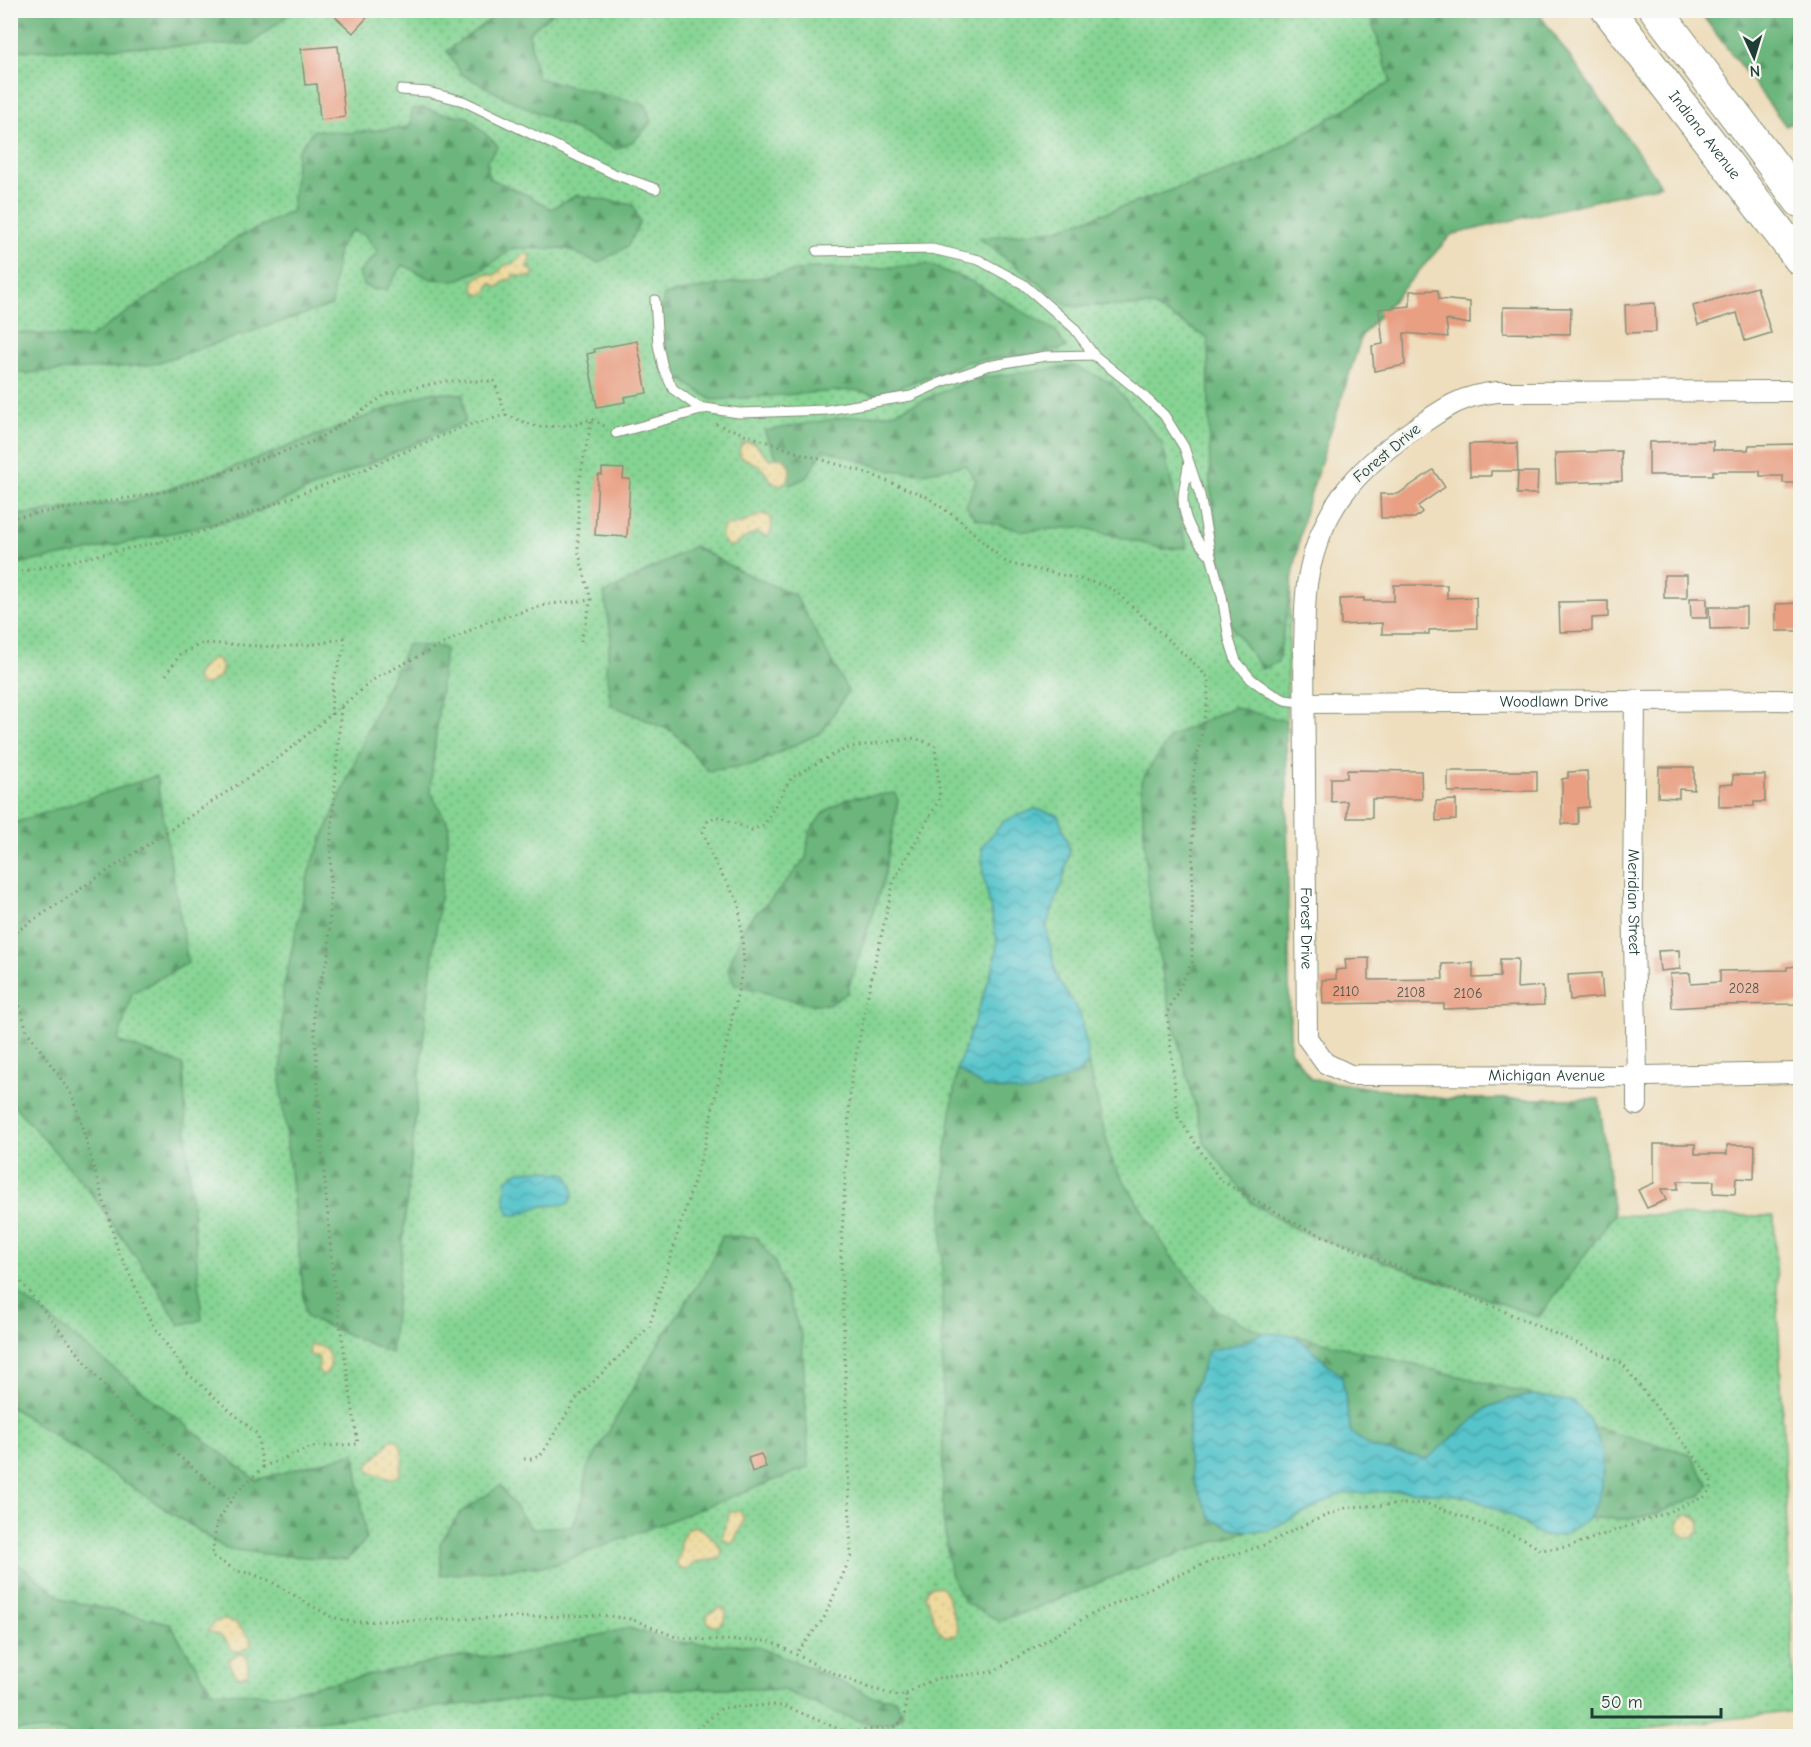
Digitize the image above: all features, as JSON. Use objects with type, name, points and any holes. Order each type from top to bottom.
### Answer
[{"type":"main road","name":"Indiana Avenue","points":[[1608,10],[1795,242]]},
{"type":"main road","points":[[1656,10],[1800,201]]},
{"type":"street","name":"Forest Drive","points":[[1307,1038],[1305,636],[1308,578],[1316,546],[1328,515],[1345,489],[1395,442],[1446,407],[1478,394],[1800,390]]},
{"type":"street","name":"Meridian Street","points":[[1635,700],[1633,896],[1637,1105]]},
{"type":"street","name":"Woodlawn Drive","points":[[1306,704],[1800,700]]},
{"type":"street","name":"Michigan Avenue","points":[[1307,1038],[1325,1063],[1350,1075],[1800,1073]]},
{"type":"lane","points":[[401,90],[428,92],[463,101],[614,174],[656,189]]},
{"type":"lane","points":[[817,251],[932,249],[979,260],[1023,284],[1074,328],[1094,355],[1164,415],[1184,447],[1200,495],[1211,556],[1236,662],[1251,679],[1269,692],[1285,700],[1306,704]]},
{"type":"lane","points":[[655,300],[658,345],[663,368],[673,389],[698,407],[707,409],[739,413],[827,410],[911,396],[987,366],[1046,356],[1094,355]]},
{"type":"lane","points":[[616,433],[707,409]]},
{"type":"lane","points":[[1188,463],[1182,497],[1184,514],[1194,534],[1211,556]]},
{"type":"path","points":[[10,518],[169,491],[314,441],[351,419],[386,394],[445,381],[494,381],[506,415]]},
{"type":"path","points":[[341,707],[331,837],[329,956],[314,1002],[321,1137],[333,1277],[358,1444],[311,1447],[263,1467],[236,1493],[217,1522],[212,1556],[237,1571],[253,1574],[272,1582],[329,1616],[351,1622],[601,1615],[632,1618],[675,1637],[770,1641],[822,1668],[869,1688],[898,1696],[938,1678],[992,1672],[1088,1616],[1208,1562],[1263,1546],[1308,1523],[1348,1507],[1425,1503],[1524,1539],[1541,1550],[1567,1546],[1658,1516],[1704,1497],[1712,1489],[1711,1478],[1622,1363],[1304,1228],[1220,1180],[1178,1118],[1167,1013],[1192,962],[1193,777],[1207,706],[1209,679],[1197,666],[1113,589],[1089,581],[1007,563],[961,521],[927,497],[867,473],[734,432],[690,413]]},
{"type":"path","points":[[10,574],[192,535],[352,474],[465,426],[506,415],[537,427],[574,425],[592,419],[616,433]]},
{"type":"path","points":[[581,641],[591,600],[578,550],[578,486],[592,419]]},
{"type":"path","points":[[10,949],[17,930],[281,756],[378,677],[487,621],[549,604],[591,600]]},
{"type":"path","points":[[166,675],[180,654],[204,643],[317,645],[344,638],[345,646],[333,681],[331,716]]},
{"type":"path","points":[[524,1459],[532,1459],[541,1455],[576,1399],[649,1327],[704,1148],[744,963],[739,903],[715,863],[703,832],[707,822],[716,816],[752,830],[764,825],[791,778],[851,747],[914,738],[934,745],[940,798],[894,880],[851,1081],[842,1251],[851,1556],[824,1618],[796,1654]]},
{"type":"path","points":[[10,965],[27,1031],[73,1096],[118,1251],[154,1328],[187,1373],[257,1434],[263,1467]]},
{"type":"path","points":[[10,1268],[122,1408],[231,1500]]},
{"type":"path","points":[[689,1737],[722,1708],[775,1705],[787,1707],[846,1732],[891,1728],[901,1723],[906,1712],[906,1694]]},
{"type":"green space","points":[[503,10],[554,11],[529,33],[537,78],[646,105],[651,122],[634,141],[616,149],[504,97],[461,74],[447,51]]},
{"type":"green space","points":[[10,11],[293,11],[251,44],[11,51]]},
{"type":"green space","points":[[11,11],[1369,11],[1391,82],[1257,161],[1126,206],[1192,249],[1292,559],[1286,721],[1290,1050],[1311,1079],[1445,1099],[1599,1099],[1614,1215],[1774,1216],[1795,1711],[1584,1736],[11,1736]]},
{"type":"green space","points":[[1369,11],[1537,11],[1661,185],[1451,235],[1362,335],[1304,514],[1278,662],[1262,669],[1228,621],[1210,483],[1208,338],[1153,306],[1069,306],[979,238],[1055,230],[1257,161],[1391,82]]},
{"type":"green space","points":[[1699,11],[1800,11],[1800,119],[1786,126]]},
{"type":"green space","points":[[423,108],[468,117],[498,146],[487,161],[489,178],[551,209],[577,195],[633,205],[640,222],[628,246],[598,263],[567,249],[513,248],[485,268],[455,281],[431,279],[403,265],[386,290],[372,289],[363,285],[359,273],[378,252],[364,234],[350,231],[337,252],[332,305],[150,365],[11,374],[11,332],[89,338],[233,240],[292,211],[297,152],[314,130],[349,133],[410,127],[412,109]]},
{"type":"green space","points":[[927,264],[973,282],[1056,331],[1066,348],[967,362],[878,395],[853,390],[712,400],[671,373],[659,322],[664,295],[813,268],[870,269]]},
{"type":"green space","points":[[1074,366],[1112,383],[1162,443],[1187,547],[1164,549],[1082,527],[1022,531],[975,518],[966,506],[976,480],[965,465],[922,473],[889,470],[823,449],[808,477],[790,485],[764,431],[845,417],[893,413],[972,379]]},
{"type":"green space","points":[[430,392],[463,394],[465,422],[245,517],[11,565],[11,516],[135,500],[248,462]]},
{"type":"green space","points":[[694,546],[738,570],[795,595],[848,691],[822,732],[756,764],[708,771],[674,732],[611,705],[606,669],[611,634],[604,594]]},
{"type":"green space","points":[[408,644],[445,648],[430,791],[449,826],[429,987],[391,1353],[306,1317],[281,1089],[283,990],[309,871],[375,713]]},
{"type":"green space","points":[[1233,707],[1286,721],[1290,1050],[1311,1079],[1445,1099],[1599,1099],[1614,1215],[1539,1317],[1299,1231],[1252,1203],[1205,1144],[1167,998],[1148,895],[1141,781],[1171,736]]},
{"type":"green space","points":[[156,776],[188,963],[132,993],[118,1041],[183,1065],[188,1158],[202,1320],[179,1325],[157,1287],[88,1189],[10,1101],[11,824]]},
{"type":"green space","points":[[895,793],[898,800],[884,878],[847,993],[831,1004],[807,1004],[735,984],[728,969],[745,924],[771,899],[806,858],[809,833],[823,813],[848,798]]},
{"type":"green space","points":[[1088,1064],[1112,1162],[1171,1256],[1217,1311],[1263,1333],[1238,1344],[1208,1352],[1190,1402],[1187,1454],[1229,1527],[1247,1531],[1127,1571],[999,1621],[964,1602],[950,1574],[943,1518],[942,1221],[946,1149],[957,1069],[984,1087],[1075,1075]]},
{"type":"green space","points":[[722,1236],[756,1237],[775,1262],[802,1337],[809,1467],[554,1565],[441,1575],[440,1543],[461,1512],[500,1486],[531,1528],[573,1526],[583,1497],[587,1469],[659,1343],[709,1267]]},
{"type":"green space","points":[[10,1287],[256,1480],[355,1453],[366,1540],[347,1560],[226,1549],[11,1407]]},
{"type":"green space","points":[[1295,1335],[1534,1395],[1511,1399],[1489,1407],[1427,1459],[1372,1448],[1351,1433],[1342,1377]]},
{"type":"green space","points":[[1593,1427],[1690,1454],[1709,1485],[1701,1495],[1651,1516],[1626,1519],[1589,1518],[1599,1496],[1603,1473],[1601,1450]]},
{"type":"green space","points":[[10,1557],[65,1600],[169,1623],[212,1691],[272,1695],[462,1656],[507,1657],[629,1628],[675,1642],[755,1646],[811,1668],[871,1696],[895,1699],[903,1713],[893,1723],[872,1725],[831,1711],[783,1690],[722,1688],[632,1690],[582,1696],[490,1701],[301,1723],[152,1736],[76,1736],[63,1731],[11,1730]]},
{"type":"sand","points":[[525,254],[531,255],[531,260],[526,267],[533,271],[533,276],[513,275],[511,280],[505,280],[500,286],[496,287],[491,283],[486,293],[480,295],[476,293],[473,286],[475,279],[484,274],[495,275],[504,266],[513,264]]},
{"type":"sand","points":[[749,442],[755,444],[770,459],[782,457],[790,467],[788,480],[781,485],[774,484],[760,466],[741,457],[739,451],[741,446]]},
{"type":"sand","points":[[763,514],[770,517],[771,531],[767,537],[756,532],[735,546],[728,545],[724,541],[722,532],[727,525],[732,526]]},
{"type":"sand","points":[[212,658],[219,660],[222,667],[221,676],[208,684],[200,685],[196,678],[199,671]]},
{"type":"sand","points":[[310,1344],[323,1348],[329,1356],[330,1367],[323,1375],[318,1371],[319,1359],[309,1353]]},
{"type":"sand","points":[[390,1440],[398,1440],[402,1458],[398,1476],[390,1479],[370,1472],[368,1468]]},
{"type":"sand","points":[[737,1510],[744,1520],[734,1542],[730,1543],[723,1539],[723,1534],[730,1512]]},
{"type":"sand","points":[[1689,1515],[1697,1518],[1700,1526],[1697,1534],[1689,1537],[1681,1534],[1678,1526],[1681,1518]]},
{"type":"sand","points":[[694,1526],[711,1537],[722,1553],[719,1559],[695,1562],[688,1569],[683,1570],[676,1562],[681,1551],[680,1542],[687,1529]]},
{"type":"sand","points":[[931,1586],[940,1587],[946,1592],[958,1629],[956,1635],[946,1637],[938,1629],[925,1596]]},
{"type":"sand","points":[[720,1608],[725,1609],[725,1618],[717,1626],[713,1626],[707,1620],[708,1614]]},
{"type":"sand","points":[[223,1620],[235,1622],[251,1639],[251,1645],[247,1649],[231,1650],[222,1638],[208,1631],[214,1622]]},
{"type":"sand","points":[[239,1654],[248,1658],[248,1674],[240,1677],[232,1669],[229,1659]]},
{"type":"water","points":[[1035,809],[1058,815],[1070,849],[1063,881],[1046,927],[1057,978],[1080,1013],[1088,1064],[1075,1075],[1029,1093],[984,1087],[957,1069],[994,965],[997,942],[983,873],[982,846],[1004,821]]},
{"type":"water","points":[[543,1170],[567,1174],[573,1189],[571,1200],[568,1204],[543,1206],[511,1215],[505,1205],[506,1181],[519,1171]]},
{"type":"water","points":[[1263,1333],[1295,1335],[1342,1377],[1351,1433],[1372,1448],[1427,1459],[1489,1407],[1511,1399],[1534,1395],[1574,1402],[1589,1419],[1603,1455],[1602,1487],[1596,1507],[1589,1518],[1564,1535],[1544,1537],[1513,1517],[1467,1496],[1406,1491],[1341,1494],[1267,1531],[1247,1531],[1229,1527],[1211,1519],[1194,1482],[1187,1454],[1190,1402],[1208,1351],[1238,1344]]},
{"type":"building","points":[[328,10],[374,10],[353,33]]},
{"type":"building","points":[[338,46],[345,117],[320,120],[317,84],[305,85],[301,49]]},
{"type":"building","points":[[1757,287],[1771,333],[1745,341],[1737,313],[1698,325],[1693,306]]},
{"type":"building","points":[[1438,290],[1439,299],[1470,302],[1470,324],[1446,320],[1448,337],[1404,333],[1405,365],[1374,371],[1372,346],[1383,344],[1379,309],[1410,306],[1410,291]]},
{"type":"building","points":[[1655,303],[1656,332],[1626,333],[1625,305]]},
{"type":"building","points":[[1503,307],[1571,308],[1570,334],[1503,333]]},
{"type":"building","points":[[637,341],[647,393],[624,397],[625,402],[597,407],[587,354],[595,352],[594,349]]},
{"type":"building","points":[[1713,441],[1713,450],[1748,450],[1749,445],[1797,444],[1798,483],[1783,483],[1783,476],[1760,476],[1760,471],[1713,471],[1713,475],[1649,475],[1649,442]]},
{"type":"building","points":[[1517,443],[1518,471],[1491,471],[1491,476],[1470,476],[1469,444]]},
{"type":"building","points":[[1621,451],[1622,481],[1556,483],[1555,453]]},
{"type":"building","points":[[602,468],[624,469],[623,479],[630,479],[627,537],[595,535],[598,475],[602,475]]},
{"type":"building","points":[[1433,470],[1445,487],[1418,506],[1422,512],[1415,518],[1381,518],[1380,494],[1398,494]]},
{"type":"building","points":[[1518,472],[1538,472],[1537,494],[1517,494]]},
{"type":"building","points":[[1664,575],[1687,575],[1687,598],[1664,598]]},
{"type":"building","points":[[1394,585],[1447,585],[1447,598],[1476,597],[1477,628],[1429,630],[1429,634],[1382,634],[1382,623],[1341,625],[1340,599],[1364,598],[1364,601],[1394,601]]},
{"type":"building","points":[[1690,598],[1707,598],[1707,618],[1691,618]]},
{"type":"building","points":[[1608,601],[1608,617],[1592,618],[1592,631],[1560,632],[1559,602]]},
{"type":"building","points":[[1800,603],[1800,631],[1776,631],[1776,604]]},
{"type":"building","points":[[1709,607],[1746,607],[1746,628],[1710,629]]},
{"type":"building","points":[[1659,767],[1694,767],[1694,790],[1679,789],[1679,798],[1658,797]]},
{"type":"building","points":[[1347,770],[1421,771],[1422,799],[1372,799],[1372,818],[1347,818],[1347,801],[1331,802],[1331,778],[1347,778]]},
{"type":"building","points":[[1448,771],[1537,771],[1537,791],[1448,792]]},
{"type":"building","points":[[1587,771],[1589,807],[1578,808],[1578,824],[1562,824],[1562,779],[1568,778],[1568,772]]},
{"type":"building","points":[[1733,775],[1765,775],[1765,802],[1754,802],[1754,806],[1719,807],[1719,785],[1733,784]]},
{"type":"building","points":[[1456,800],[1456,820],[1436,821],[1436,801]]},
{"type":"building","points":[[1679,950],[1680,969],[1660,971],[1658,951]]},
{"type":"building","points":[[1369,958],[1369,980],[1443,979],[1442,964],[1473,963],[1473,978],[1500,977],[1500,959],[1518,959],[1517,988],[1543,986],[1544,1005],[1444,1009],[1444,1004],[1323,1004],[1322,980],[1336,979],[1336,970],[1346,969],[1345,959]]},
{"type":"building","points":[[1800,966],[1800,1004],[1672,1008],[1670,974],[1690,973],[1691,984],[1720,982],[1720,971],[1787,970],[1787,967]]},
{"type":"building","points":[[1601,973],[1603,997],[1570,1000],[1568,975]]},
{"type":"building","points":[[1654,1144],[1695,1144],[1695,1154],[1727,1154],[1727,1145],[1755,1145],[1754,1179],[1736,1178],[1735,1194],[1713,1193],[1714,1181],[1678,1181],[1678,1189],[1661,1189],[1666,1200],[1647,1208],[1638,1190],[1654,1183]]},
{"type":"building","points":[[761,1454],[766,1467],[752,1472],[748,1458]]}]
